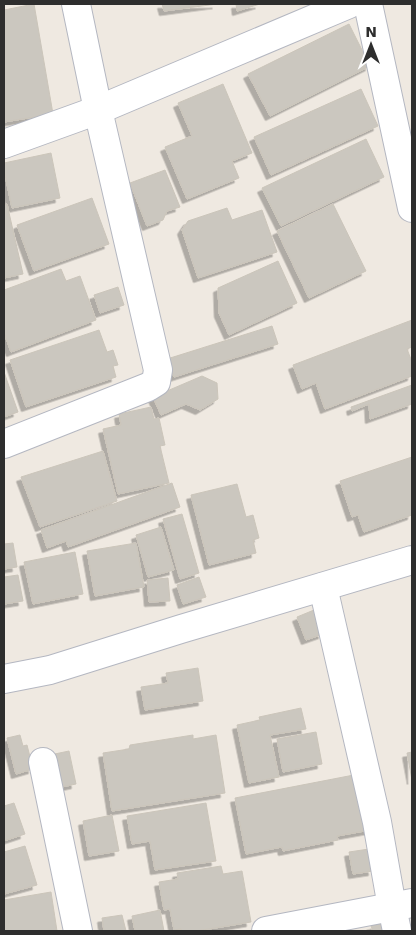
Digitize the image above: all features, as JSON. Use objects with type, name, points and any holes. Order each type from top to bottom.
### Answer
[{"type":"street","points":[[4,444],[148,387],[156,382],[158,370],[98,110],[76,4]]},
{"type":"street","points":[[4,144],[98,110],[349,4]]},
{"type":"street","points":[[368,4],[412,208]]},
{"type":"street","points":[[4,679],[50,670],[412,560]]},
{"type":"street","points":[[266,931],[400,914],[323,587]]},
{"type":"street","points":[[43,762],[78,931]]},
{"type":"building","points":[[34,4],[53,114],[4,122],[4,10]]},
{"type":"building","points":[[162,4],[217,4],[164,11]]},
{"type":"building","points":[[236,4],[260,4],[237,11]]},
{"type":"building","points":[[349,24],[370,66],[270,116],[248,74]]},
{"type":"building","points":[[223,84],[252,153],[232,161],[239,178],[187,199],[165,147],[192,136],[178,103]]},
{"type":"building","points":[[361,89],[378,126],[271,175],[254,137]]},
{"type":"building","points":[[366,139],[384,177],[281,226],[262,188]]},
{"type":"building","points":[[51,153],[60,198],[12,208],[4,163]]},
{"type":"building","points":[[165,170],[180,207],[167,211],[163,220],[147,226],[130,183]]},
{"type":"building","points":[[92,198],[109,244],[34,271],[17,225]]},
{"type":"building","points":[[7,204],[23,274],[4,278],[4,205]]},
{"type":"building","points":[[333,204],[366,271],[309,298],[277,231]]},
{"type":"building","points":[[227,208],[232,220],[262,210],[277,252],[198,278],[182,230],[188,221]]},
{"type":"building","points":[[278,261],[297,303],[229,335],[219,313],[218,288]]},
{"type":"building","points":[[61,269],[66,281],[80,276],[96,320],[11,352],[4,333],[4,290]]},
{"type":"building","points":[[118,287],[124,305],[100,313],[94,295]]},
{"type":"building","points":[[412,320],[412,347],[407,349],[412,362],[412,376],[325,409],[316,383],[302,389],[293,365]]},
{"type":"building","points":[[272,326],[278,344],[174,377],[167,359]]},
{"type":"building","points":[[99,330],[107,352],[113,350],[118,365],[113,366],[116,377],[26,407],[10,360]]},
{"type":"building","points":[[4,372],[18,412],[4,417]]},
{"type":"building","points":[[202,376],[217,383],[218,399],[200,410],[186,404],[161,415],[153,397]]},
{"type":"building","points":[[412,385],[412,404],[370,419],[369,404],[352,411],[351,407]]},
{"type":"building","points":[[151,407],[154,419],[159,418],[165,445],[160,446],[169,483],[118,494],[103,429],[121,425],[119,414]]},
{"type":"building","points":[[103,451],[117,501],[40,527],[21,477]]},
{"type":"building","points":[[412,457],[412,515],[364,532],[358,515],[352,517],[340,481]]},
{"type":"building","points":[[172,483],[180,507],[68,547],[66,541],[47,548],[41,530]]},
{"type":"building","points":[[237,484],[246,517],[253,515],[259,538],[253,540],[256,553],[209,565],[191,495]]},
{"type":"building","points":[[182,514],[199,573],[180,579],[163,519]]},
{"type":"building","points":[[161,527],[174,570],[148,577],[136,535]]},
{"type":"building","points":[[13,543],[17,567],[4,569],[4,544]]},
{"type":"building","points":[[136,543],[144,587],[95,596],[87,551]]},
{"type":"building","points":[[75,552],[83,594],[33,604],[24,562]]},
{"type":"building","points":[[18,575],[23,601],[4,604],[4,577]]},
{"type":"building","points":[[199,577],[206,597],[183,604],[177,585]]},
{"type":"building","points":[[168,578],[170,601],[149,602],[147,580]]},
{"type":"building","points":[[314,610],[323,634],[306,640],[297,617]]},
{"type":"building","points":[[198,668],[203,701],[145,710],[141,687],[168,683],[166,673]]},
{"type":"building","points":[[301,708],[306,729],[270,735],[279,777],[249,783],[237,725],[260,720],[259,717]]},
{"type":"building","points":[[316,732],[322,764],[283,772],[277,739]]},
{"type":"building","points":[[20,735],[23,746],[27,745],[33,769],[16,774],[7,738]]},
{"type":"building","points":[[193,735],[193,739],[216,735],[225,793],[112,811],[103,753],[129,749],[130,745]]},
{"type":"building","points":[[69,751],[76,784],[57,788],[50,755]]},
{"type":"building","points":[[412,752],[412,780],[407,753]]},
{"type":"building","points":[[359,774],[370,830],[337,836],[338,840],[283,851],[282,847],[246,854],[235,798]]},
{"type":"building","points":[[14,803],[25,834],[4,841],[4,806]]},
{"type":"building","points":[[206,803],[216,861],[155,870],[150,841],[132,844],[127,816]]},
{"type":"building","points":[[112,815],[119,851],[89,856],[83,821]]},
{"type":"building","points":[[25,846],[37,885],[4,894],[4,852]]},
{"type":"building","points":[[369,849],[373,871],[353,874],[349,852]]},
{"type":"building","points":[[221,866],[223,874],[242,871],[251,922],[197,931],[174,930],[170,909],[164,910],[159,882],[178,879],[177,873]]},
{"type":"building","points":[[51,892],[57,931],[4,931],[4,900]]},
{"type":"building","points":[[160,910],[164,931],[135,931],[132,916]]},
{"type":"building","points":[[122,915],[126,931],[104,931],[102,918]]},
{"type":"building","points":[[387,922],[390,931],[373,931],[371,926]]}]
